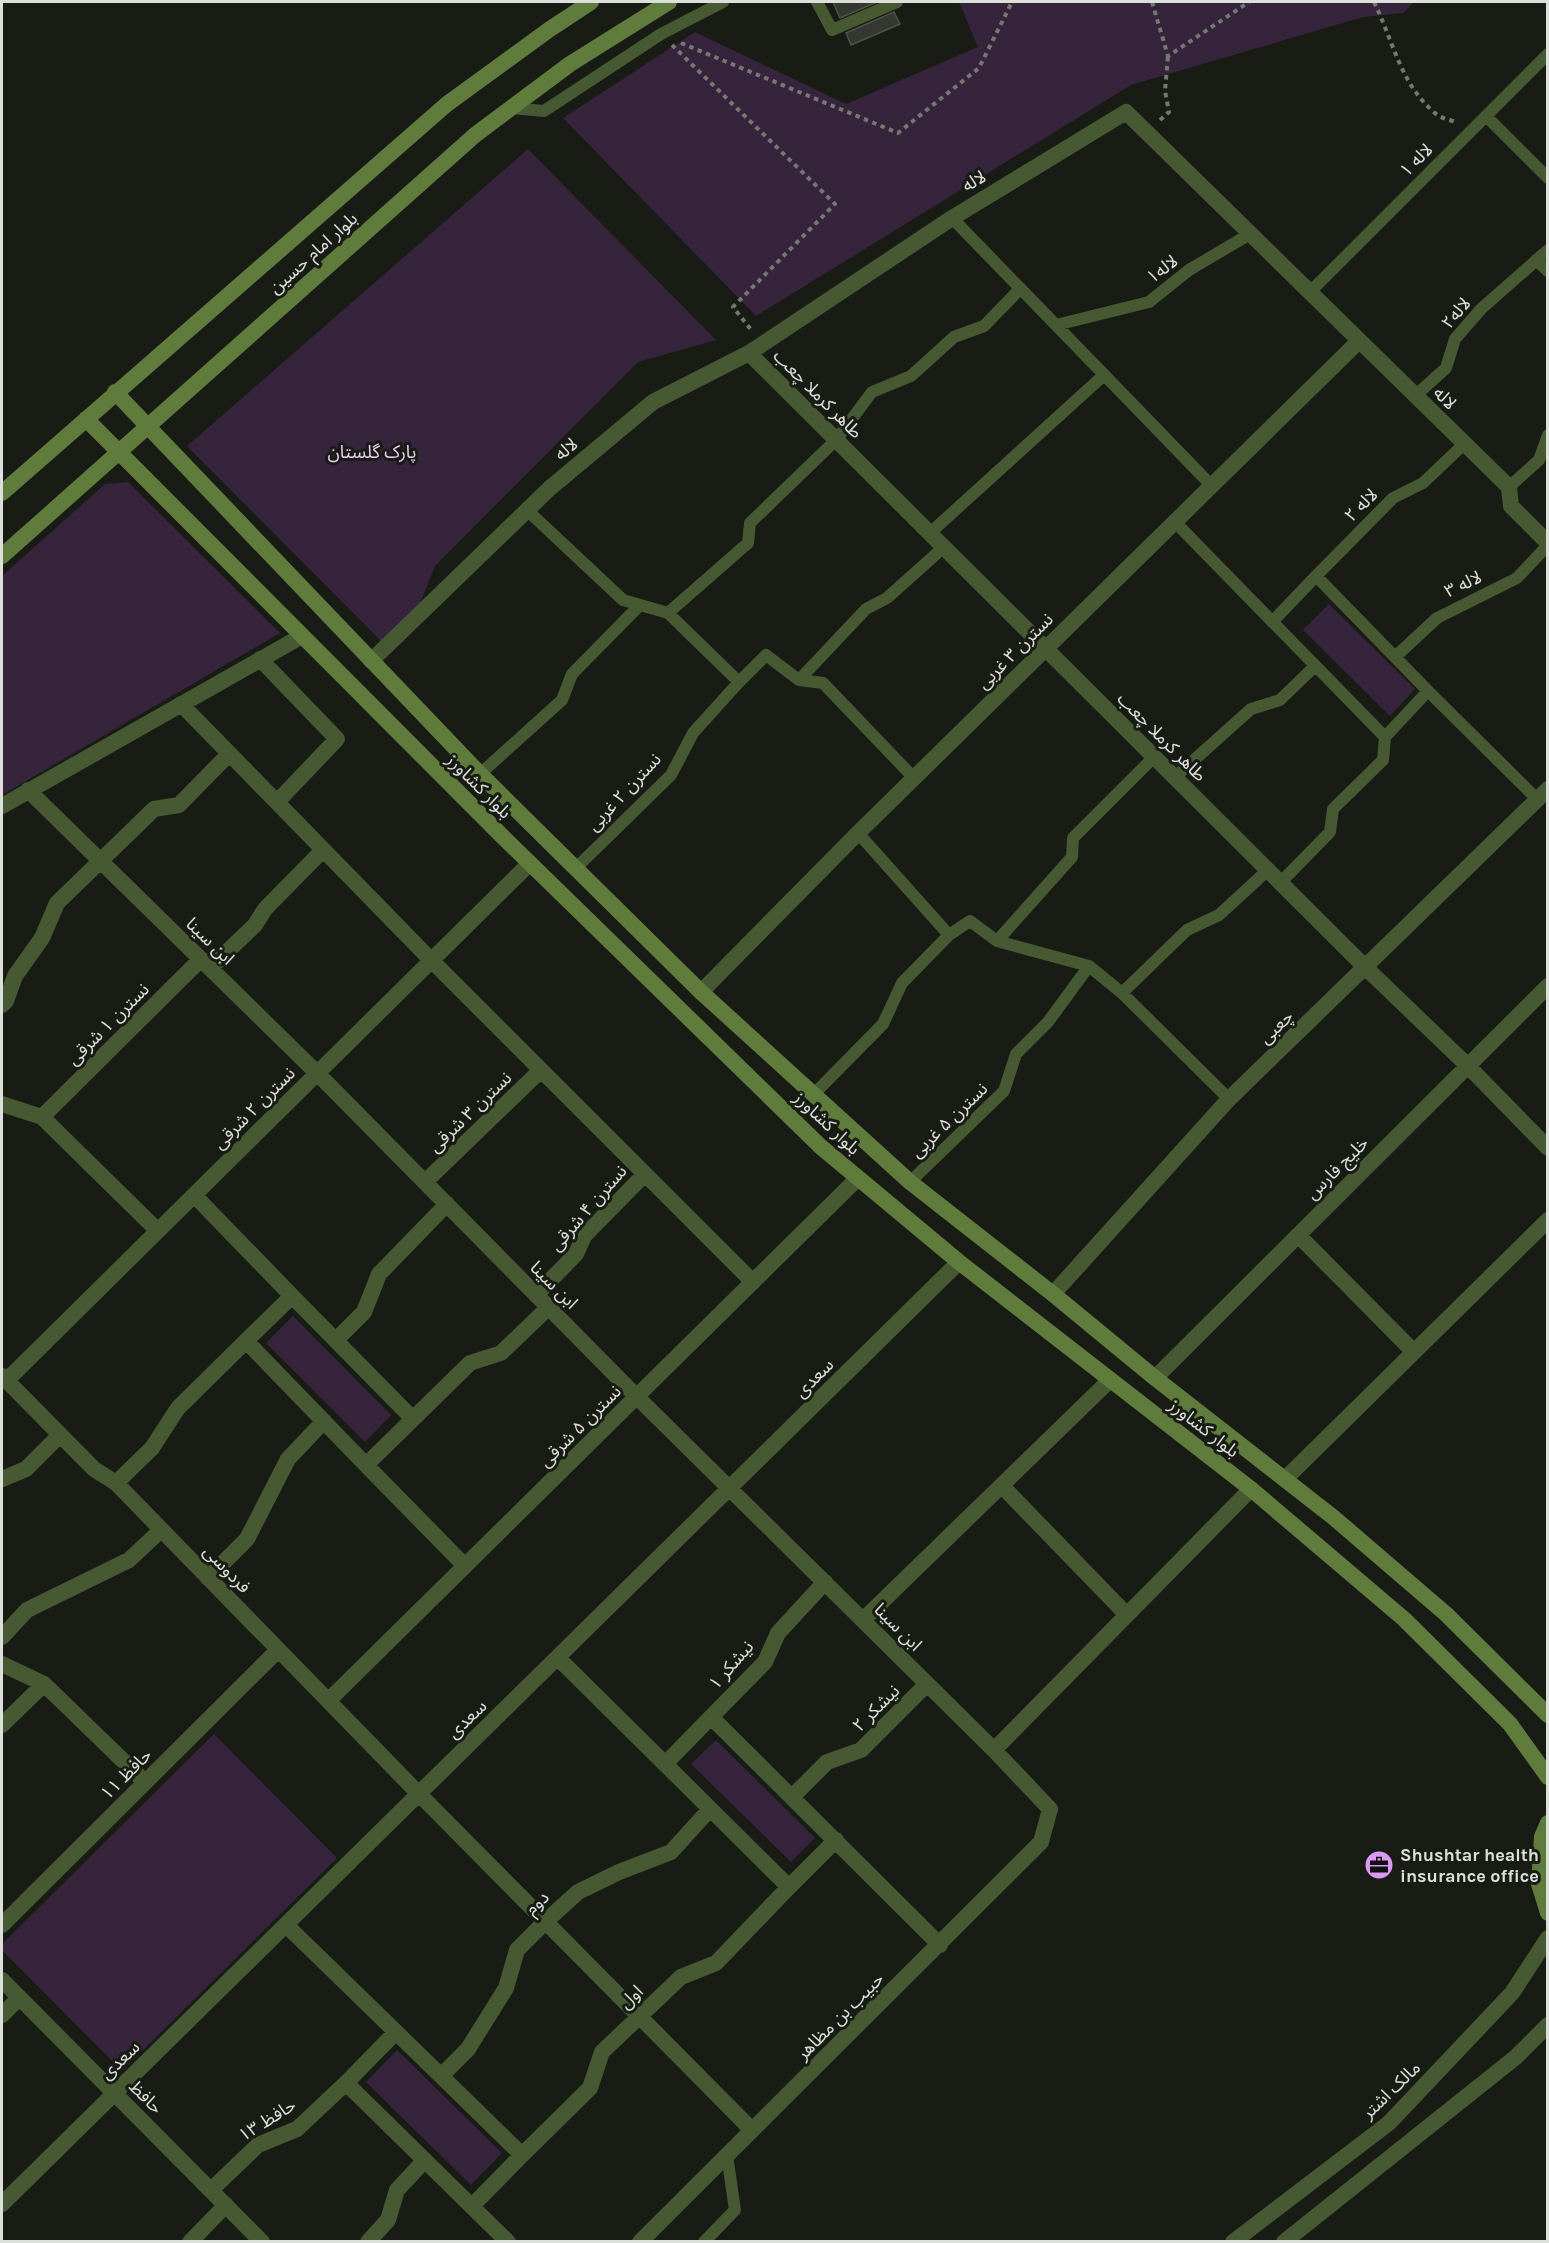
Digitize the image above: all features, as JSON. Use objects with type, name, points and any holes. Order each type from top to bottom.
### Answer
[{"type":"main road","name":"بلوار امام حسین","points":[[2,493],[447,104],[591,2]]},
{"type":"main road","name":"بلوار امام حسین","points":[[2,556],[475,135],[570,64],[669,2]]},
{"type":"main road","name":"بلوار کشاورز","points":[[116,392],[480,774],[701,992],[910,1182],[1333,1517],[1446,1614],[1548,1715]]},
{"type":"main road","name":"بلوار کشاورز","points":[[86,419],[118,454],[530,863],[821,1147],[960,1262],[1251,1489],[1404,1618],[1510,1724],[1548,1777]]},
{"type":"main road","points":[[1548,1822],[1542,1837],[1539,1884],[1548,1913]]},
{"type":"street","name":"لاله","points":[[371,661],[550,488],[653,402],[756,349],[952,218],[1125,112],[1509,488],[1511,506],[1548,544]]},
{"type":"street","name":"نسترن ۳ غربی","points":[[701,992],[858,833],[1359,340]]},
{"type":"street","name":"طاهر کرملا چعب","points":[[756,349],[836,440],[1548,1148]]},
{"type":"street","points":[[2,806],[302,636]]},
{"type":"street","points":[[260,659],[336,739],[276,802]]},
{"type":"street","points":[[181,704],[431,960],[753,1282]]},
{"type":"street","points":[[2,1005],[6,1001],[15,976],[42,938],[57,903],[154,809],[179,805],[230,754]]},
{"type":"street","name":"ابن سینا","points":[[28,790],[317,1073],[536,1295],[994,1750],[1050,1809]]},
{"type":"street","name":"چعبی","points":[[1053,1294],[1229,1100],[1543,794]]},
{"type":"street","name":"نسترن ۱ شرقی","points":[[42,1117],[205,963],[255,925],[265,909],[323,850]]},
{"type":"street","name":"نسترن ۲ شرقی","points":[[4,1378],[158,1231],[530,863]]},
{"type":"street","name":"خلیج فارس","points":[[1155,1378],[1548,986]]},
{"type":"street","name":"نسترن ۳ شرقی","points":[[425,1182],[541,1070]]},
{"type":"street","points":[[2,1106],[42,1117],[158,1231]]},
{"type":"street","name":"نسترن ۴ شرقی","points":[[536,1295],[576,1254],[584,1236],[645,1174]]},
{"type":"street","name":"نسترن ۵ شرقی","points":[[328,1701],[858,1178]]},
{"type":"street","points":[[194,1195],[413,1419]]},
{"type":"street","points":[[336,1340],[364,1312],[379,1274],[447,1204]]},
{"type":"street","points":[[1285,1479],[1548,1220]]},
{"type":"street","points":[[1298,1235],[1414,1352]]},
{"type":"street","name":"سعدی","points":[[2,2204],[960,1262]]},
{"type":"street","points":[[116,1483],[153,1448],[178,1408],[292,1296]]},
{"type":"street","points":[[366,1465],[470,1363],[501,1353],[549,1307]]},
{"type":"street","points":[[246,1341],[465,1566]]},
{"type":"street","name":"فردوسی","points":[[4,1378],[94,1469],[116,1483],[419,1794],[752,2130]]},
{"type":"street","points":[[863,1620],[1110,1380]]},
{"type":"street","points":[[208,1578],[247,1539],[288,1459],[324,1421]]},
{"type":"street","points":[[2,1479],[26,1469],[60,1435]]},
{"type":"street","points":[[1002,1486],[1127,1615]]},
{"type":"street","points":[[994,1750],[1251,1489]]},
{"type":"street","points":[[2,1637],[27,1610],[129,1560],[161,1530]]},
{"type":"street","name":"نیشکر ۱","points":[[665,1764],[765,1662],[778,1634],[825,1582]]},
{"type":"street","name":"حافظ ۱۱","points":[[2,1925],[279,1650]]},
{"type":"street","points":[[558,1658],[789,1887]]},
{"type":"street","points":[[2,1664],[44,1684],[145,1782]]},
{"type":"street","points":[[2,1725],[44,1684]]},
{"type":"street","name":"نیشکر ۲","points":[[792,1797],[827,1762],[861,1750],[927,1684]]},
{"type":"street","points":[[711,1717],[940,1945]]},
{"type":"street","name":"دوم","points":[[441,2076],[468,2049],[506,1988],[517,1950],[546,1921],[578,1892],[619,1872],[671,1852],[710,1809]]},
{"type":"street","name":"حبیب بن مظاهر","points":[[640,2241],[1041,1842],[1050,1809]]},
{"type":"street","name":"اول","points":[[472,2206],[590,2088],[602,2052],[681,1977],[716,1963],[836,1840]]},
{"type":"street","points":[[286,1924],[522,2155]]},
{"type":"street","name":"مالک اشتر","points":[[1233,2241],[1389,2123],[1512,1993],[1548,1938]]},
{"type":"street","name":"حافظ","points":[[2,1980],[262,2241]]},
{"type":"street","points":[[2,2015],[19,1998]]},
{"type":"street","points":[[1284,2241],[1516,2057],[1548,2025]]},
{"type":"street","name":"حافظ ۱۳","points":[[211,2190],[258,2145],[297,2129],[396,2032]]},
{"type":"street","points":[[346,2083],[508,2241]]},
{"type":"street","points":[[368,2241],[388,2220],[397,2190],[425,2160]]},
{"type":"street","points":[[190,2241],[226,2205]]},
{"type":"lane","points":[[511,108],[544,111],[661,34],[723,2]]},
{"type":"lane","points":[[817,2],[832,30],[897,2]]},
{"type":"lane","name":"لاله ۱","points":[[1310,292],[1548,54]]},
{"type":"lane","points":[[1486,116],[1548,178]]},
{"type":"lane","points":[[952,218],[1211,485]]},
{"type":"lane","name":"لاله۱","points":[[1056,326],[1149,302],[1189,270],[1250,234]]},
{"type":"lane","name":"لاله۲","points":[[1415,396],[1446,368],[1455,339],[1481,309],[1548,250]]},
{"type":"lane","points":[[1536,260],[1548,271]]},
{"type":"lane","points":[[669,613],[747,543],[750,523],[836,440],[872,392],[911,376],[954,337],[984,326],[1020,289]]},
{"type":"lane","points":[[930,533],[1104,375]]},
{"type":"lane","points":[[1509,488],[1539,460],[1548,435]]},
{"type":"lane","name":"لاله ۲","points":[[1272,622],[1394,498],[1423,483],[1464,444]]},
{"type":"lane","points":[[527,510],[623,600],[669,613],[739,682]]},
{"type":"lane","points":[[1175,522],[1385,737]]},
{"type":"lane","name":"لاله ۳","points":[[1395,657],[1437,618],[1517,578],[1548,544]]},
{"type":"lane","points":[[799,680],[866,609],[887,598],[944,547]]},
{"type":"lane","points":[[1316,576],[1428,691],[1543,794]]},
{"type":"lane","points":[[480,774],[562,700],[572,674],[640,604]]},
{"type":"lane","name":"نسترن ۲ غربی","points":[[576,868],[671,775],[693,733],[766,655],[799,680]]},
{"type":"lane","points":[[1175,777],[1251,709],[1280,700],[1315,666]]},
{"type":"lane","points":[[799,680],[823,683],[914,778]]},
{"type":"lane","points":[[1280,882],[1330,832],[1333,809],[1383,760],[1385,737],[1428,691]]},
{"type":"lane","points":[[997,941],[1072,857],[1073,838],[1154,757]]},
{"type":"lane","points":[[858,833],[949,935]]},
{"type":"lane","points":[[1122,993],[1187,930],[1219,915],[1268,870]]},
{"type":"lane","points":[[813,1095],[884,1024],[902,983],[949,935],[970,921],[997,941],[1089,966],[1122,993],[1229,1100]]},
{"type":"lane","name":"نسترن ۵ غربی","points":[[910,1182],[1004,1091],[1016,1053],[1048,1022],[1089,966]]},
{"type":"lane","points":[[704,2241],[735,2210],[727,2155]]},
{"type":"path","points":[[661,34],[898,133],[979,68],[1012,2]]},
{"type":"path","points":[[1146,132],[1169,112],[1165,91],[1168,56],[1152,2]]},
{"type":"path","points":[[1168,56],[1249,2]]},
{"type":"path","points":[[1374,2],[1388,28],[1395,56],[1409,84],[1436,114],[1473,129]]},
{"type":"path","points":[[661,34],[834,204],[733,307],[756,349]]},
{"type":"green space","points":[[959,2],[1414,2],[1403,13],[1363,17],[1131,85],[756,316],[563,118],[695,32],[846,104],[978,47]]},
{"type":"green space","name":"پارک گلستان","points":[[528,149],[716,340],[638,362],[435,566],[419,606],[382,642],[187,446]]},
{"type":"green space","points":[[128,482],[280,633],[2,795],[2,576],[105,484]]},
{"type":"green space","points":[[1329,604],[1415,689],[1390,716],[1303,630]]},
{"type":"green space","points":[[293,1316],[391,1415],[365,1442],[266,1343]]},
{"type":"green space","points":[[214,1734],[337,1858],[122,2071],[2,1950],[2,1944]]},
{"type":"green space","points":[[716,1740],[815,1838],[791,1862],[691,1764]]},
{"type":"green space","points":[[397,2050],[502,2153],[471,2185],[366,2082]]},
{"type":"building","points":[[833,2],[877,2],[840,18]]},
{"type":"building","points":[[894,12],[900,24],[851,45],[846,33]]},
{"type":"place","name":"Shushtar health insurance office","points":[[1379,1865]]}]
